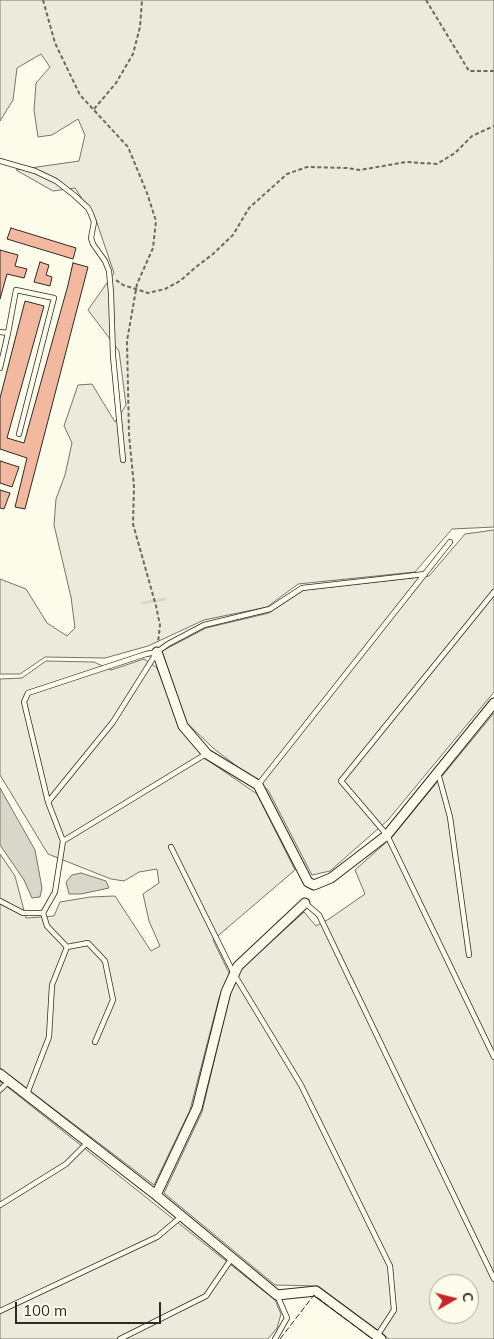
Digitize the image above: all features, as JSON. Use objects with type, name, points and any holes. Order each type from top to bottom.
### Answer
[{"type":"street","points":[[157,652],[183,726],[207,754],[258,785],[308,882],[314,885],[331,878],[386,835],[494,702]]},
{"type":"street","points":[[156,1195],[197,1108],[226,992],[238,966],[305,903]]},
{"type":"street","points":[[0,1074],[156,1195],[277,1295],[316,1291],[379,1338]]},
{"type":"lane","points":[[0,161],[35,171],[56,181],[88,208],[94,222],[90,238],[105,261],[109,271],[112,293],[113,356],[122,460]]},
{"type":"lane","points":[[0,367],[16,290],[54,298],[19,434]]},
{"type":"lane","points":[[0,332],[8,333]]},
{"type":"lane","points":[[258,785],[450,542]]},
{"type":"lane","points":[[48,802],[113,722],[157,652],[168,644],[204,625],[270,609],[302,588],[425,574]]},
{"type":"lane","points":[[494,592],[341,780],[386,835],[494,1057]]},
{"type":"lane","points":[[67,947],[47,926],[44,913],[55,892],[63,841],[48,802],[24,702],[28,693],[157,652]]},
{"type":"lane","points":[[63,841],[207,754]]},
{"type":"lane","points":[[438,772],[450,817],[469,955]]},
{"type":"lane","points":[[171,847],[234,974],[300,1085],[390,1266],[394,1310],[379,1338]]},
{"type":"lane","points":[[0,901],[23,914],[44,913]]},
{"type":"lane","points":[[305,903],[319,915],[494,1279]]},
{"type":"lane","points":[[67,947],[88,943],[105,961],[113,1000],[95,1042]]},
{"type":"lane","points":[[27,1094],[49,1037],[52,985],[67,947]]},
{"type":"lane","points":[[0,1090],[10,1081]]},
{"type":"lane","points":[[0,1205],[66,1164],[88,1142]]},
{"type":"lane","points":[[0,1311],[157,1237],[182,1216]]},
{"type":"lane","points":[[120,1339],[206,1296],[232,1258]]},
{"type":"lane","points":[[276,1339],[287,1318],[277,1295]]},
{"type":"path","points":[[42,0],[55,43],[80,95],[128,147],[147,192],[156,221],[153,248],[137,288],[127,341],[129,435],[134,486],[133,524],[160,625],[157,652]]},
{"type":"path","points":[[94,110],[116,83],[132,54],[140,27],[142,0]]},
{"type":"path","points":[[426,0],[469,71],[494,71]]},
{"type":"path","points":[[109,271],[114,279],[119,282],[148,293],[165,289],[180,282],[234,235],[249,208],[287,174],[308,166],[360,170],[406,162],[437,164],[455,153],[472,136],[494,126]]},
{"type":"shaded area","points":[[0,0],[494,0],[494,527],[452,529],[415,572],[298,584],[267,607],[204,620],[148,646],[105,658],[45,657],[20,674],[0,674],[0,579],[26,589],[47,623],[67,636],[75,628],[71,597],[54,525],[56,499],[65,475],[72,443],[64,426],[78,385],[92,384],[115,422],[126,405],[119,351],[88,310],[114,273],[96,220],[75,188],[53,191],[16,170],[79,161],[85,135],[78,119],[52,135],[38,137],[34,110],[36,83],[50,67],[41,54],[17,68],[13,100],[0,121]]},
{"type":"shaded area","points":[[494,530],[494,692],[388,820],[330,871],[312,875],[268,790],[213,748],[186,722],[162,651],[206,628],[269,613],[304,590],[429,576],[465,534]]},
{"type":"shaded area","points":[[144,659],[157,668],[180,727],[209,761],[257,794],[295,870],[213,940],[230,975],[219,998],[190,1110],[154,1185],[0,1068],[0,854],[15,876],[26,918],[54,916],[60,902],[90,897],[115,896],[151,951],[160,946],[149,921],[143,894],[159,883],[157,869],[139,872],[124,881],[111,879],[48,854],[0,775],[0,679],[22,678],[46,661],[94,662],[111,670]]},
{"type":"shaded area","points":[[494,713],[494,1339],[389,1339],[318,1286],[275,1285],[164,1193],[202,1112],[230,994],[241,969],[304,912],[316,926],[365,894],[355,870],[392,837]]},
{"type":"shaded area","points":[[0,788],[35,850],[42,888],[40,897],[32,898],[24,880],[0,845]]},
{"type":"shaded area","points":[[81,873],[106,881],[109,888],[81,894],[69,894],[66,882],[72,875]]},
{"type":"shaded area","points":[[0,1081],[275,1300],[281,1314],[277,1328],[268,1339],[0,1339]]},
{"type":"building","points":[[11,228],[76,248],[73,259],[7,239]]},
{"type":"building","points":[[0,250],[18,255],[15,266],[27,269],[24,278],[7,274],[0,299]]},
{"type":"building","points":[[40,262],[49,265],[46,275],[52,277],[50,286],[34,282]]},
{"type":"building","points":[[73,263],[88,267],[25,509],[15,507],[27,458],[0,449],[0,398],[25,301],[44,306],[7,438],[24,443]]},
{"type":"building","points":[[0,461],[19,467],[12,487],[0,483]]},
{"type":"building","points":[[0,490],[10,493],[4,509],[0,508]]},
{"type":"waterway","points":[[143,603],[165,599]]},
{"type":"fence","points":[[280,1339],[314,1295],[372,1339]]}]
